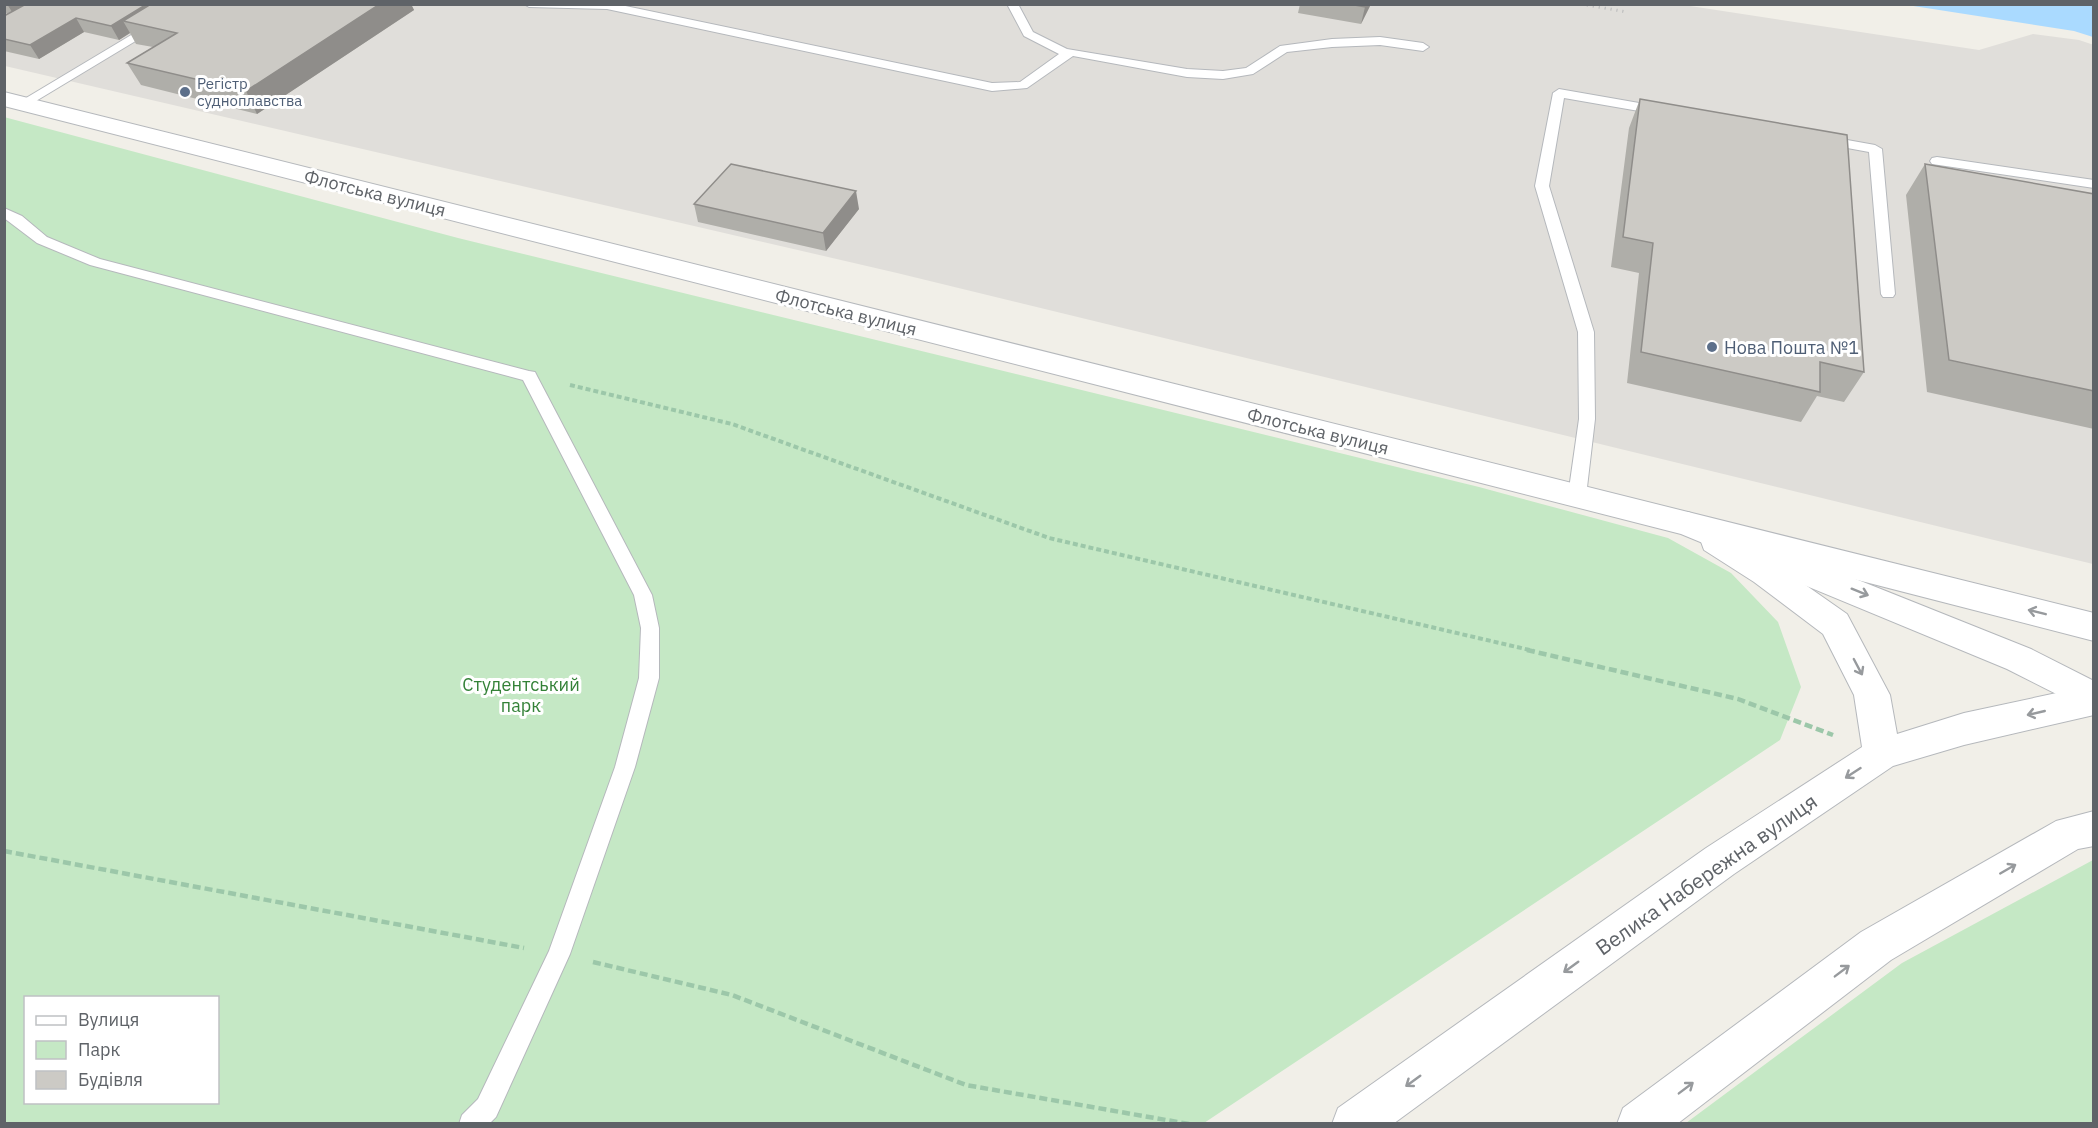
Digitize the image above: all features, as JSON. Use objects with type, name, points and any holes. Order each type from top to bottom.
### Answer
[{"type":"street","name":"Флотська вулиця","points":[[13,102],[1689,524]]},
{"type":"street","points":[[1689,524],[1766,573],[1835,624],[1872,695],[1882,754]]},
{"type":"street","points":[[1689,524],[2094,627]]},
{"type":"street","points":[[1689,524],[2019,659],[2094,699]]},
{"type":"street","name":"Велика Набережна вулиця","points":[[1354,1124],[1720,861],[1882,754],[1964,729],[2094,699]]},
{"type":"street","points":[[1639,1124],[1876,946],[2070,833],[2094,828]]},
{"type":"lane","points":[[13,102],[192,4]]},
{"type":"lane","points":[[529,4],[608,5],[992,87],[1023,85],[1070,52],[1187,73],[1223,75],[1249,70],[1284,49],[1332,43],[1380,41],[1423,47]]},
{"type":"lane","points":[[1012,4],[1028,34],[1068,54]]},
{"type":"lane","points":[[1577,496],[1587,419],[1586,332],[1542,186],[1559,93],[1676,113]]},
{"type":"lane","points":[[1816,138],[1875,149],[1888,294]]},
{"type":"lane","points":[[1937,160],[2094,184]]},
{"type":"lane","points":[[4,212],[17,219],[42,240],[95,262],[529,376],[643,595],[650,628],[649,678],[625,767],[559,954],[487,1108],[471,1124]]},
{"type":"path","points":[[529,376],[732,424],[1049,538],[1738,699],[1882,754]]},
{"type":"path","points":[[4,851],[559,954],[732,995],[966,1084],[1190,1124]]},
{"type":"shaded area","points":[[5,4],[1677,4],[1979,50],[2033,34],[2079,40],[2094,45],[2093,564],[897,273],[5,66]]},
{"type":"green space","name":"Студентський парк","points":[[4,117],[458,238],[1479,487],[1668,538],[1731,573],[1778,622],[1801,687],[1780,740],[1204,1123],[5,1123]]},
{"type":"green space","points":[[2093,860],[2093,1123],[1686,1123],[1902,963]]},
{"type":"water","points":[[1907,5],[2093,5],[2093,37],[2074,31]]},
{"type":"building","points":[[26,4],[147,4],[111,26],[76,18],[30,45],[4,39],[4,16]]},
{"type":"building","points":[[151,4],[380,4],[246,91],[127,63],[177,33],[123,21]]},
{"type":"building","points":[[1349,4],[1366,4],[1365,7]]},
{"type":"building","points":[[1640,99],[1847,135],[1864,372],[1820,362],[1820,392],[1641,352],[1653,243],[1623,237]]},
{"type":"building","points":[[731,164],[856,191],[823,233],[694,204]]},
{"type":"building","points":[[1925,164],[2094,194],[2094,391],[1949,360]]},
{"type":"railway","points":[[1581,4],[1627,12]]},
{"type":"place","name":"Регістр судноплавства","points":[[185,92]]},
{"type":"place","name":"Нова Пошта №1","points":[[1712,347]]}]
